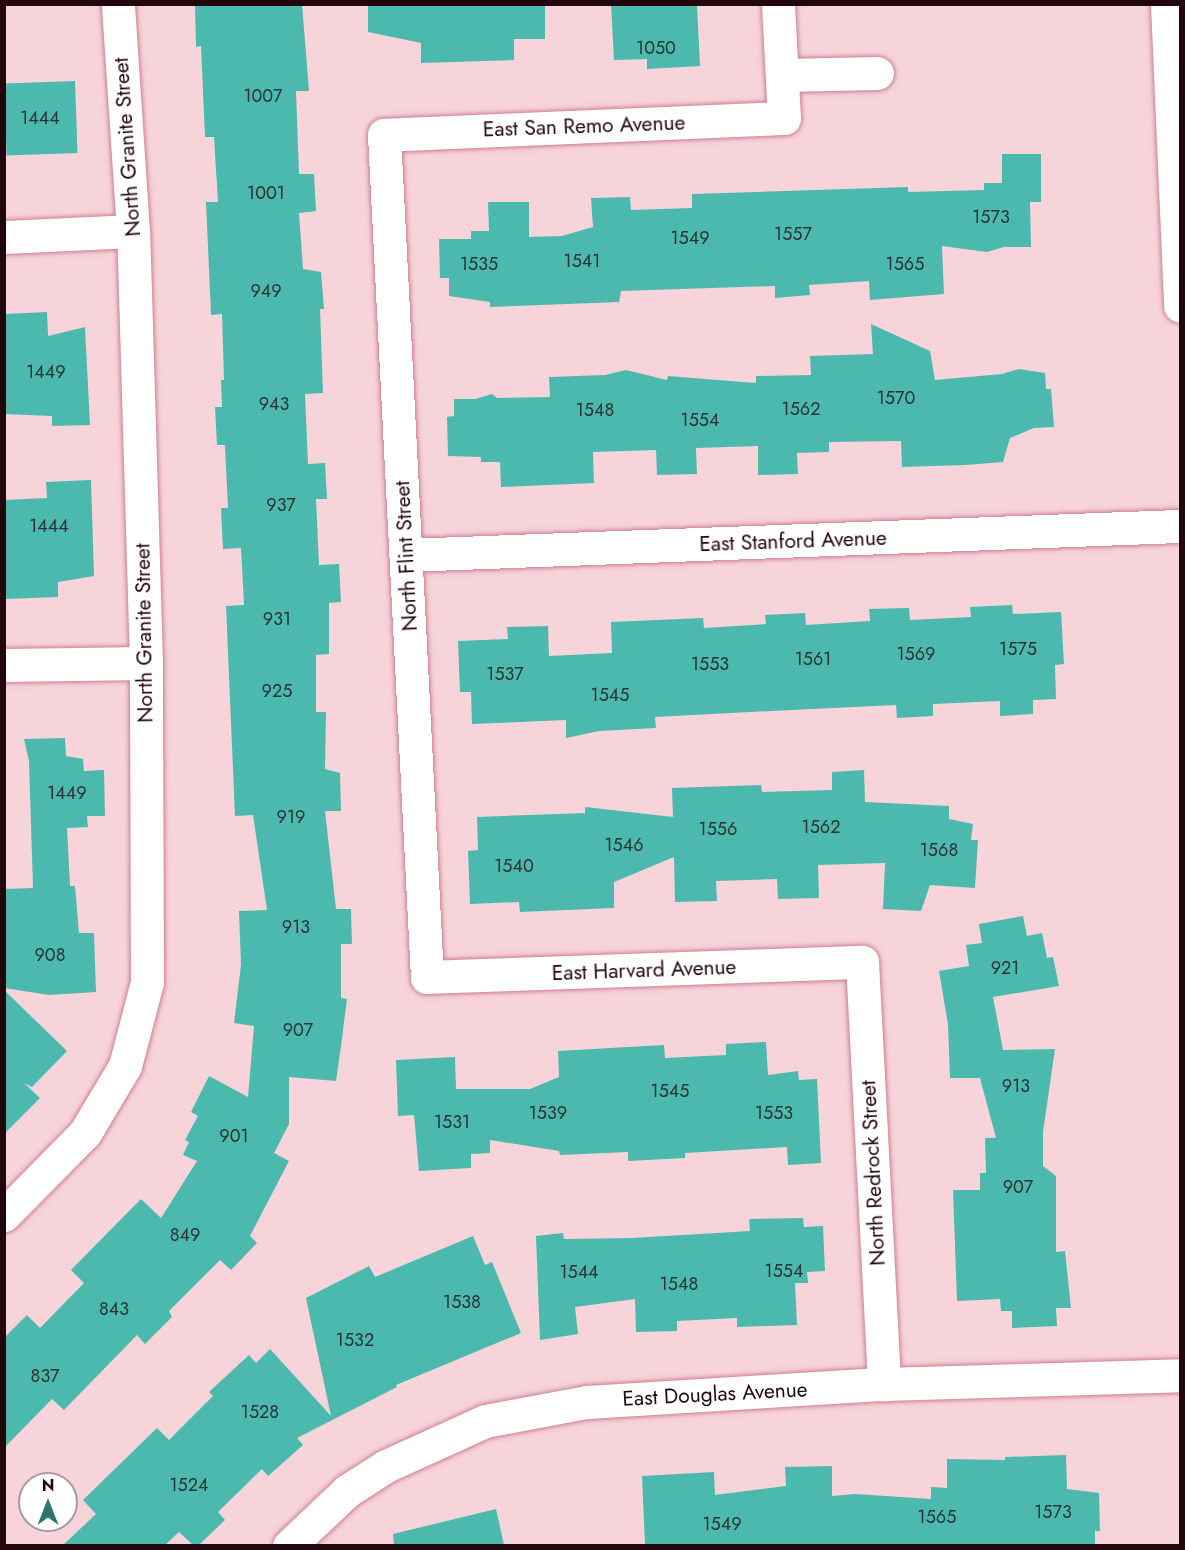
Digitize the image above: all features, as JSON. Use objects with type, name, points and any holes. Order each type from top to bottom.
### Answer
[{"type":"street","name":"North Granite Street","points":[[4,1215],[85,1133],[125,1066],[147,982],[146,663],[133,231],[118,4]]},
{"type":"street","points":[[778,4],[782,75],[877,73]]},
{"type":"street","points":[[1167,4],[1180,306]]},
{"type":"street","name":"East San Remo Avenue","points":[[384,135],[784,118],[782,75]]},
{"type":"street","name":"North Flint Street","points":[[384,135],[427,977]]},
{"type":"street","points":[[4,237],[133,231]]},
{"type":"street","name":"East Stanford Avenue","points":[[406,555],[1180,526]]},
{"type":"street","points":[[4,665],[146,663]]},
{"type":"street","name":"East Harvard Avenue","points":[[427,977],[862,962]]},
{"type":"street","name":"North Redrock Street","points":[[862,962],[884,1384]]},
{"type":"street","name":"East Douglas Avenue","points":[[290,1545],[347,1491],[386,1466],[485,1421],[587,1402],[884,1384],[1180,1375]]},
{"type":"building","points":[[195,4],[302,4],[309,91],[296,91],[299,174],[314,174],[316,211],[299,213],[303,269],[321,272],[324,309],[320,309],[323,393],[305,394],[308,464],[325,463],[327,499],[316,499],[319,565],[339,564],[341,602],[329,603],[329,654],[316,655],[316,712],[326,712],[325,769],[340,773],[341,811],[325,811],[336,909],[351,909],[352,944],[341,944],[341,998],[347,999],[341,1046],[336,1081],[289,1077],[289,1124],[274,1153],[289,1161],[250,1236],[257,1243],[231,1270],[220,1260],[169,1311],[172,1317],[145,1344],[137,1335],[64,1410],[52,1399],[4,1448],[4,1338],[27,1315],[40,1328],[84,1283],[71,1270],[141,1199],[161,1218],[197,1161],[183,1155],[189,1142],[185,1140],[198,1116],[191,1112],[209,1076],[248,1097],[254,1026],[234,1023],[241,965],[239,911],[267,910],[253,815],[235,816],[226,606],[244,605],[241,548],[223,549],[221,508],[228,508],[225,445],[217,445],[215,407],[222,407],[221,380],[224,380],[222,314],[211,315],[206,202],[218,202],[214,137],[205,137],[201,46],[196,47]]},
{"type":"building","points":[[368,4],[545,4],[545,39],[514,39],[514,60],[421,63],[421,43],[368,32]]},
{"type":"building","points":[[611,4],[697,4],[700,66],[647,69],[647,59],[614,60]]},
{"type":"building","points":[[75,81],[78,153],[7,155],[4,83]]},
{"type":"building","points":[[1002,154],[1041,154],[1041,202],[1030,202],[1031,247],[1004,247],[987,252],[942,246],[944,294],[870,300],[869,281],[809,285],[810,295],[775,298],[775,286],[621,291],[619,302],[490,307],[490,302],[449,296],[449,278],[440,278],[439,239],[471,239],[471,231],[489,231],[488,202],[529,202],[529,237],[562,236],[593,227],[591,198],[630,197],[631,210],[692,208],[692,194],[908,187],[908,192],[984,190],[984,183],[1002,183]]},
{"type":"building","points":[[47,312],[48,336],[85,327],[90,425],[52,426],[52,416],[4,414],[4,314]]},
{"type":"building","points":[[871,324],[930,351],[935,380],[1002,374],[1019,369],[1045,373],[1046,389],[1051,389],[1054,427],[1034,428],[1010,438],[1003,462],[965,465],[902,467],[901,441],[829,442],[829,452],[797,453],[798,474],[758,475],[758,446],[696,448],[697,474],[657,475],[656,450],[593,452],[594,483],[501,487],[500,462],[481,462],[481,457],[448,456],[447,417],[454,416],[454,399],[475,399],[492,394],[497,398],[550,397],[549,377],[605,375],[626,370],[667,380],[668,376],[756,383],[756,376],[811,375],[810,356],[873,354]]},
{"type":"building","points":[[91,480],[94,576],[58,582],[58,597],[6,599],[4,500],[47,498],[46,482]]},
{"type":"building","points":[[1012,605],[1013,614],[1061,612],[1064,664],[1055,665],[1056,699],[1033,700],[1033,714],[1000,716],[1000,701],[933,704],[933,716],[897,718],[896,705],[771,711],[655,717],[656,728],[599,731],[566,738],[566,720],[472,724],[471,692],[460,692],[458,641],[508,639],[507,627],[548,626],[549,656],[612,653],[611,622],[703,618],[704,628],[766,624],[765,615],[805,613],[806,625],[870,621],[869,609],[909,608],[910,620],[971,617],[970,607]]},
{"type":"building","points":[[65,738],[66,756],[83,759],[84,771],[104,770],[105,816],[87,816],[88,827],[67,828],[70,886],[75,886],[79,933],[94,933],[96,992],[49,995],[4,988],[4,889],[33,888],[29,761],[24,739]]},
{"type":"building","points":[[864,770],[865,802],[949,806],[949,819],[973,824],[971,840],[978,840],[975,888],[930,885],[921,911],[883,909],[885,863],[818,865],[819,898],[778,899],[777,879],[716,881],[717,901],[675,902],[674,857],[614,882],[614,908],[520,912],[519,902],[470,904],[468,851],[478,850],[477,817],[585,813],[585,807],[673,817],[672,788],[761,785],[762,792],[832,790],[832,772]]},
{"type":"building","points":[[1023,916],[1027,936],[1042,933],[1047,958],[1053,957],[1059,986],[993,997],[1003,1050],[1055,1049],[1043,1132],[1043,1166],[1056,1176],[1056,1252],[1065,1251],[1071,1308],[1056,1308],[1057,1326],[1012,1328],[1012,1311],[1001,1311],[1000,1299],[957,1301],[953,1190],[980,1190],[980,1173],[986,1173],[985,1138],[996,1138],[980,1078],[950,1078],[948,1024],[939,971],[969,966],[966,945],[982,943],[979,924]]},
{"type":"building","points":[[4,990],[67,1051],[32,1087],[24,1083],[40,1098],[4,1134]]},
{"type":"building","points":[[766,1042],[768,1075],[798,1071],[799,1080],[817,1079],[821,1163],[788,1165],[787,1147],[685,1153],[685,1158],[628,1161],[628,1152],[560,1155],[559,1151],[490,1140],[490,1153],[471,1154],[471,1168],[419,1171],[414,1115],[398,1116],[396,1060],[455,1057],[456,1089],[530,1089],[559,1077],[558,1051],[664,1045],[665,1058],[726,1055],[726,1044]]},
{"type":"building","points":[[803,1218],[804,1227],[823,1226],[825,1271],[807,1272],[808,1283],[795,1283],[797,1325],[737,1327],[737,1318],[677,1321],[677,1331],[636,1332],[635,1299],[575,1307],[578,1334],[540,1340],[536,1236],[563,1233],[564,1239],[632,1238],[750,1231],[749,1219]]},
{"type":"building","points":[[473,1236],[485,1265],[492,1262],[521,1333],[396,1385],[397,1387],[297,1438],[303,1445],[268,1476],[262,1469],[218,1512],[225,1520],[199,1545],[193,1545],[179,1532],[165,1545],[63,1545],[96,1514],[83,1500],[157,1428],[169,1440],[213,1396],[209,1392],[249,1355],[256,1363],[270,1349],[331,1416],[306,1298],[369,1266],[375,1277]]},
{"type":"building","points":[[1066,1455],[1067,1489],[1099,1493],[1100,1531],[1095,1531],[1095,1545],[645,1545],[642,1476],[714,1472],[715,1495],[786,1486],[785,1467],[832,1466],[832,1496],[855,1494],[931,1499],[931,1487],[947,1488],[947,1459],[1005,1460],[1005,1457]]},
{"type":"building","points":[[496,1509],[504,1545],[394,1545],[393,1534]]}]
